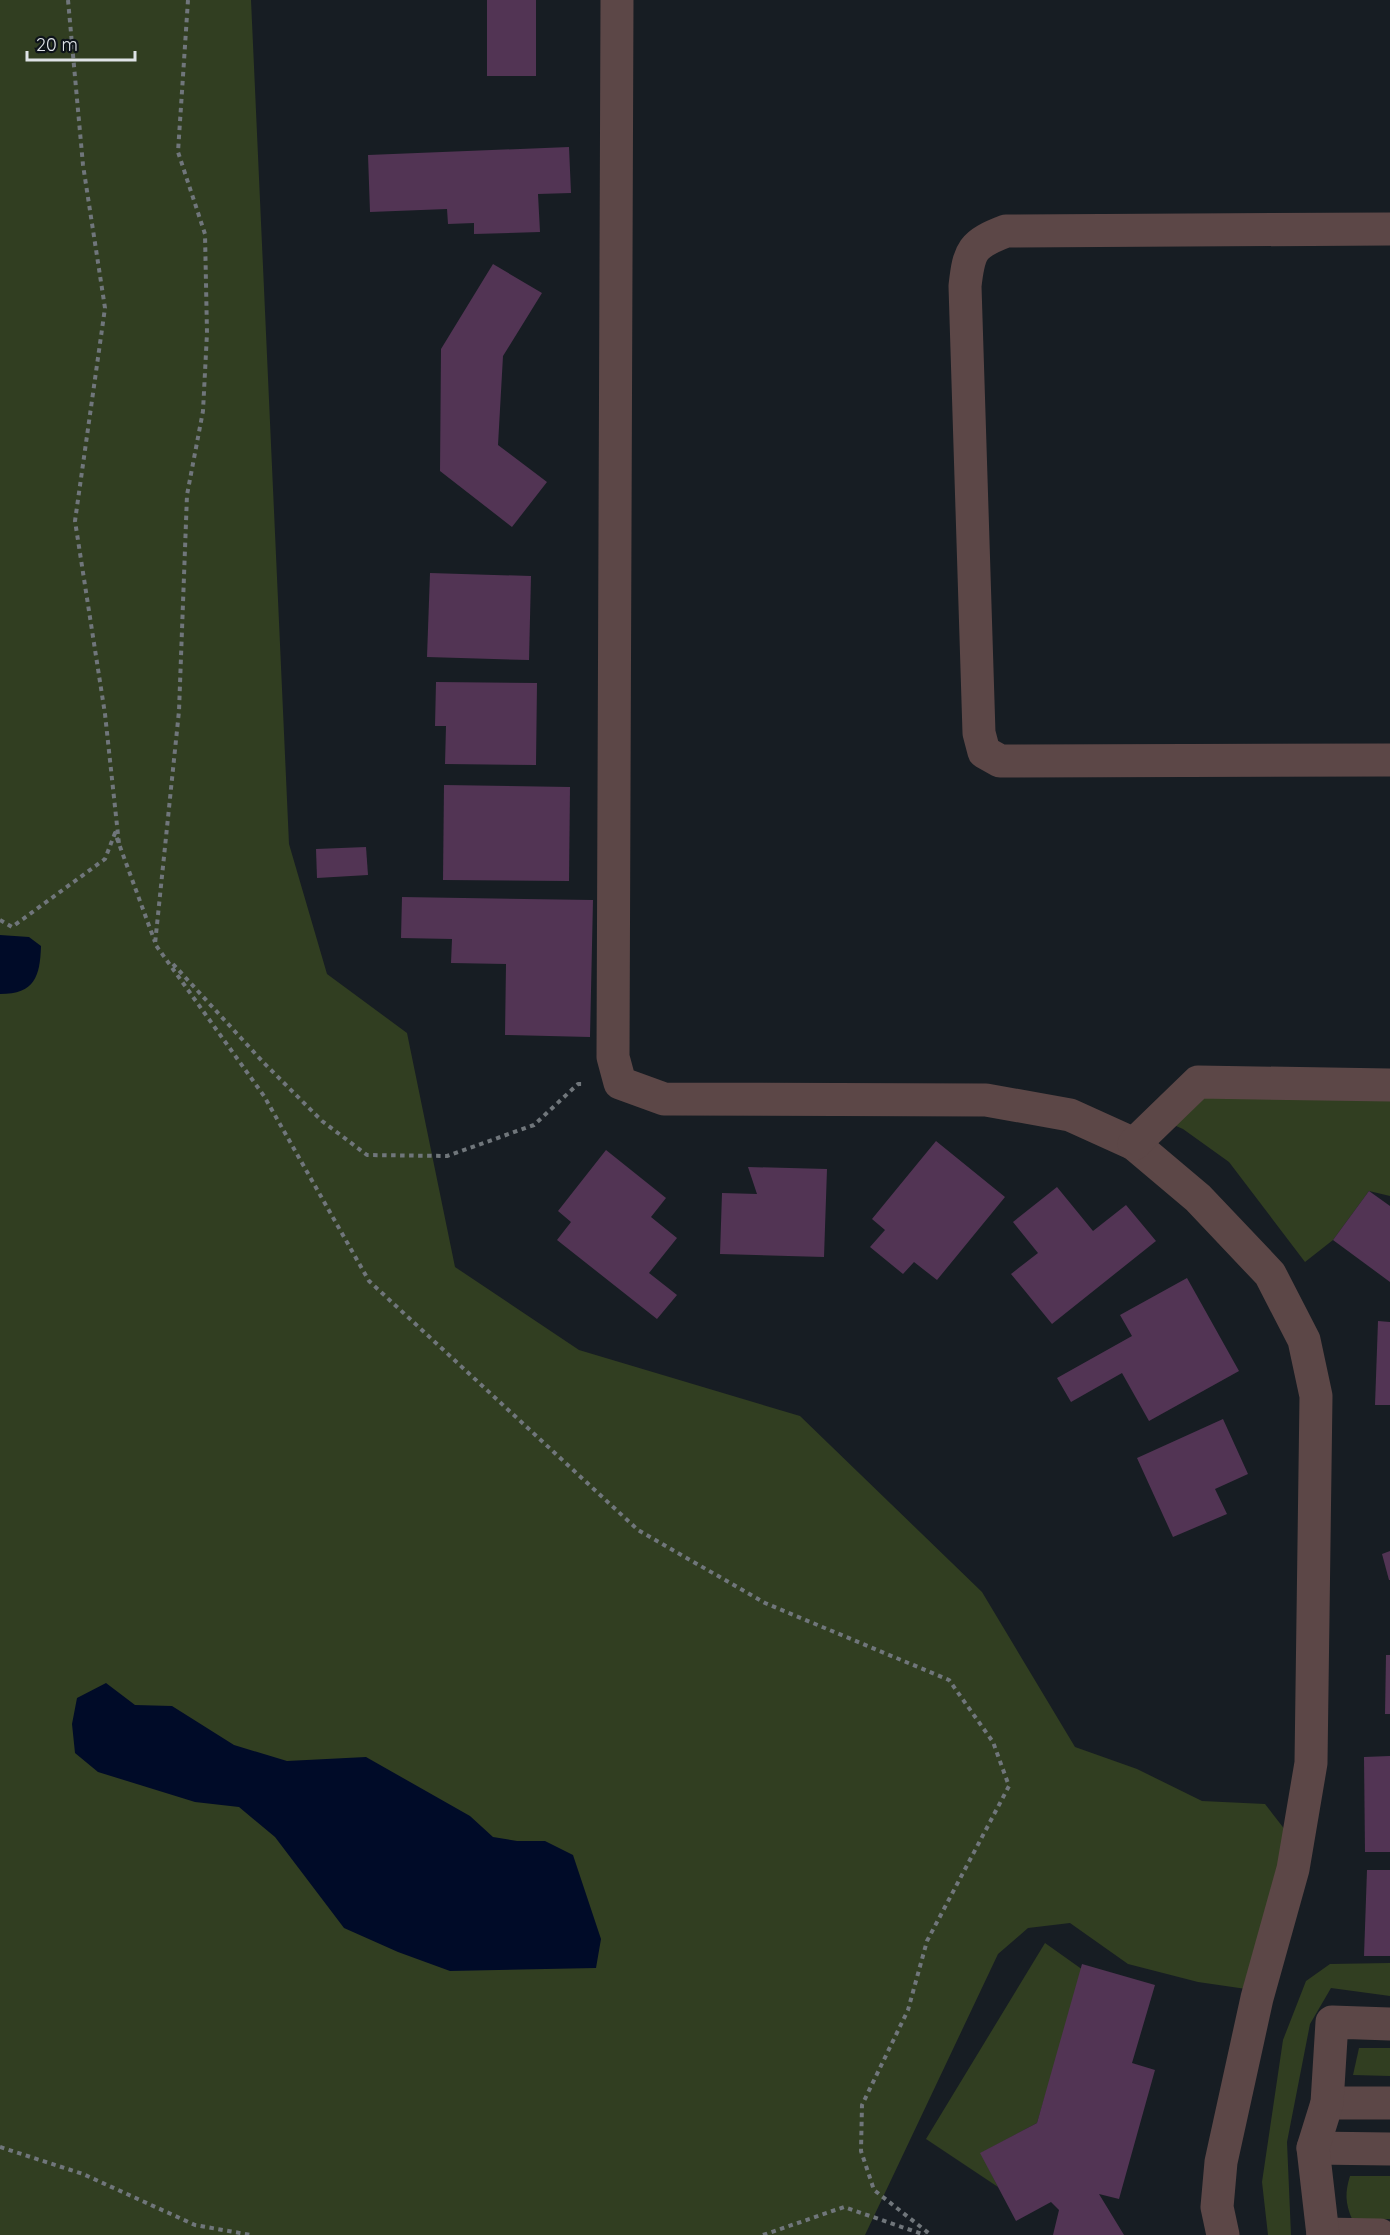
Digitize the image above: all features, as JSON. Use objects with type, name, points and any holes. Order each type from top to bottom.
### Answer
[{"type":"street","points":[[617,0],[613,1057],[620,1083],[664,1099],[987,1100],[1070,1115],[1134,1144],[1198,1198],[1270,1274],[1304,1340],[1316,1396],[1311,1763],[1293,1869],[1257,1998],[1221,2162],[1217,2207],[1223,2235]]},
{"type":"street","points":[[1390,229],[1006,231],[982,240],[968,261],[965,286],[979,734],[984,753],[1000,761],[1390,760]]},
{"type":"street","points":[[1134,1144],[1198,1082],[1390,1085]]},
{"type":"street","points":[[1380,2235],[1323,2234],[1313,2148],[1327,2103],[1332,2022],[1390,2024]]},
{"type":"street","points":[[1327,2103],[1390,2103]]},
{"type":"street","points":[[1313,2148],[1390,2149]]},
{"type":"path","points":[[68,0],[83,165],[105,308],[75,521],[105,714],[119,844]]},
{"type":"path","points":[[155,944],[179,711],[186,495],[203,411],[207,333],[205,234],[178,152],[188,0]]},
{"type":"path","points":[[0,920],[12,927],[105,858],[115,834],[155,944],[322,1121],[367,1155],[447,1156],[534,1125],[578,1084],[620,1083]]},
{"type":"path","points":[[161,951],[264,1096],[369,1281],[638,1530],[765,1603],[949,1680],[993,1742],[1009,1786],[927,1941],[908,2010],[862,2105],[861,2151],[874,2190],[931,2235]]},
{"type":"path","points":[[0,2147],[83,2174],[195,2225],[251,2235]]},
{"type":"path","points":[[763,2235],[844,2207],[925,2235]]},
{"type":"green space","points":[[0,0],[251,0],[289,844],[327,974],[407,1033],[455,1267],[579,1350],[800,1416],[982,1592],[1075,1747],[1137,1769],[1202,1801],[1265,1804],[1296,1844],[1260,1991],[1198,1982],[1128,1964],[1070,1923],[1028,1928],[998,1954],[865,2235],[0,2235]]},
{"type":"green space","points":[[1198,1082],[1390,1085],[1390,1196],[1369,1191],[1333,1240],[1305,1262],[1229,1162],[1183,1129],[1160,1119]]},
{"type":"green space","points":[[1045,1943],[1083,1970],[1037,2123],[981,2153],[998,2187],[926,2139]]},
{"type":"green space","points":[[1390,1963],[1390,1996],[1331,1988],[1310,2024],[1287,2142],[1291,2235],[1268,2235],[1262,2182],[1283,2040],[1306,1981],[1330,1964]]},
{"type":"green space","points":[[1359,2048],[1390,2048],[1390,2076],[1353,2075]]},
{"type":"green space","points":[[1350,2176],[1390,2176],[1390,2219],[1352,2219],[1346,2197]]},
{"type":"water","points":[[0,935],[29,937],[41,946],[37,974],[28,987],[21,991],[0,994]]},
{"type":"water","points":[[106,1683],[135,1705],[172,1706],[234,1745],[287,1761],[366,1757],[470,1816],[493,1837],[517,1841],[545,1841],[573,1855],[601,1939],[596,1968],[450,1971],[398,1952],[344,1928],[275,1837],[239,1807],[195,1802],[98,1772],[75,1753],[72,1724],[77,1698]]},
{"type":"building","points":[[487,0],[536,0],[536,76],[487,76]]},
{"type":"building","points":[[569,147],[571,193],[538,194],[540,232],[474,234],[474,223],[448,224],[447,209],[370,212],[368,155]]},
{"type":"building","points":[[493,264],[542,293],[503,356],[498,445],[547,482],[512,527],[440,471],[441,349]]},
{"type":"building","points":[[430,573],[531,576],[529,660],[427,657]]},
{"type":"building","points":[[436,682],[537,683],[536,765],[445,764],[446,726],[435,726]]},
{"type":"building","points":[[444,785],[570,787],[569,881],[443,880]]},
{"type":"building","points":[[366,847],[368,875],[317,878],[316,849]]},
{"type":"building","points":[[402,897],[593,900],[590,1037],[505,1035],[506,964],[451,963],[452,939],[401,938]]},
{"type":"building","points":[[936,1141],[1005,1197],[937,1280],[914,1262],[903,1274],[870,1247],[885,1230],[872,1219]]},
{"type":"building","points":[[606,1150],[666,1198],[651,1217],[677,1238],[649,1273],[677,1295],[657,1319],[557,1240],[571,1222],[558,1211]]},
{"type":"building","points":[[748,1167],[827,1169],[824,1257],[720,1254],[722,1193],[757,1194]]},
{"type":"building","points":[[1057,1187],[1093,1231],[1126,1205],[1156,1241],[1052,1324],[1011,1274],[1038,1253],[1013,1222]]},
{"type":"building","points":[[1369,1191],[1390,1206],[1390,1282],[1333,1240]]},
{"type":"building","points":[[1187,1278],[1239,1371],[1149,1421],[1122,1373],[1071,1402],[1057,1378],[1132,1336],[1120,1315]]},
{"type":"building","points":[[1378,1321],[1390,1322],[1390,1405],[1375,1405]]},
{"type":"building","points":[[1223,1419],[1248,1474],[1215,1489],[1227,1514],[1173,1537],[1137,1458]]},
{"type":"building","points":[[1390,1551],[1390,1580],[1389,1580],[1382,1554]]},
{"type":"building","points":[[1386,1655],[1390,1655],[1390,1714],[1385,1714]]},
{"type":"building","points":[[1390,1756],[1390,1852],[1365,1852],[1364,1757]]},
{"type":"building","points":[[1367,1870],[1390,1870],[1390,1956],[1364,1956]]},
{"type":"building","points":[[1082,1964],[1155,1985],[1132,2063],[1155,2070],[1119,2199],[1099,2194],[1124,2235],[1053,2235],[1059,2210],[1051,2202],[1016,2221],[980,2153],[1037,2123]]}]
